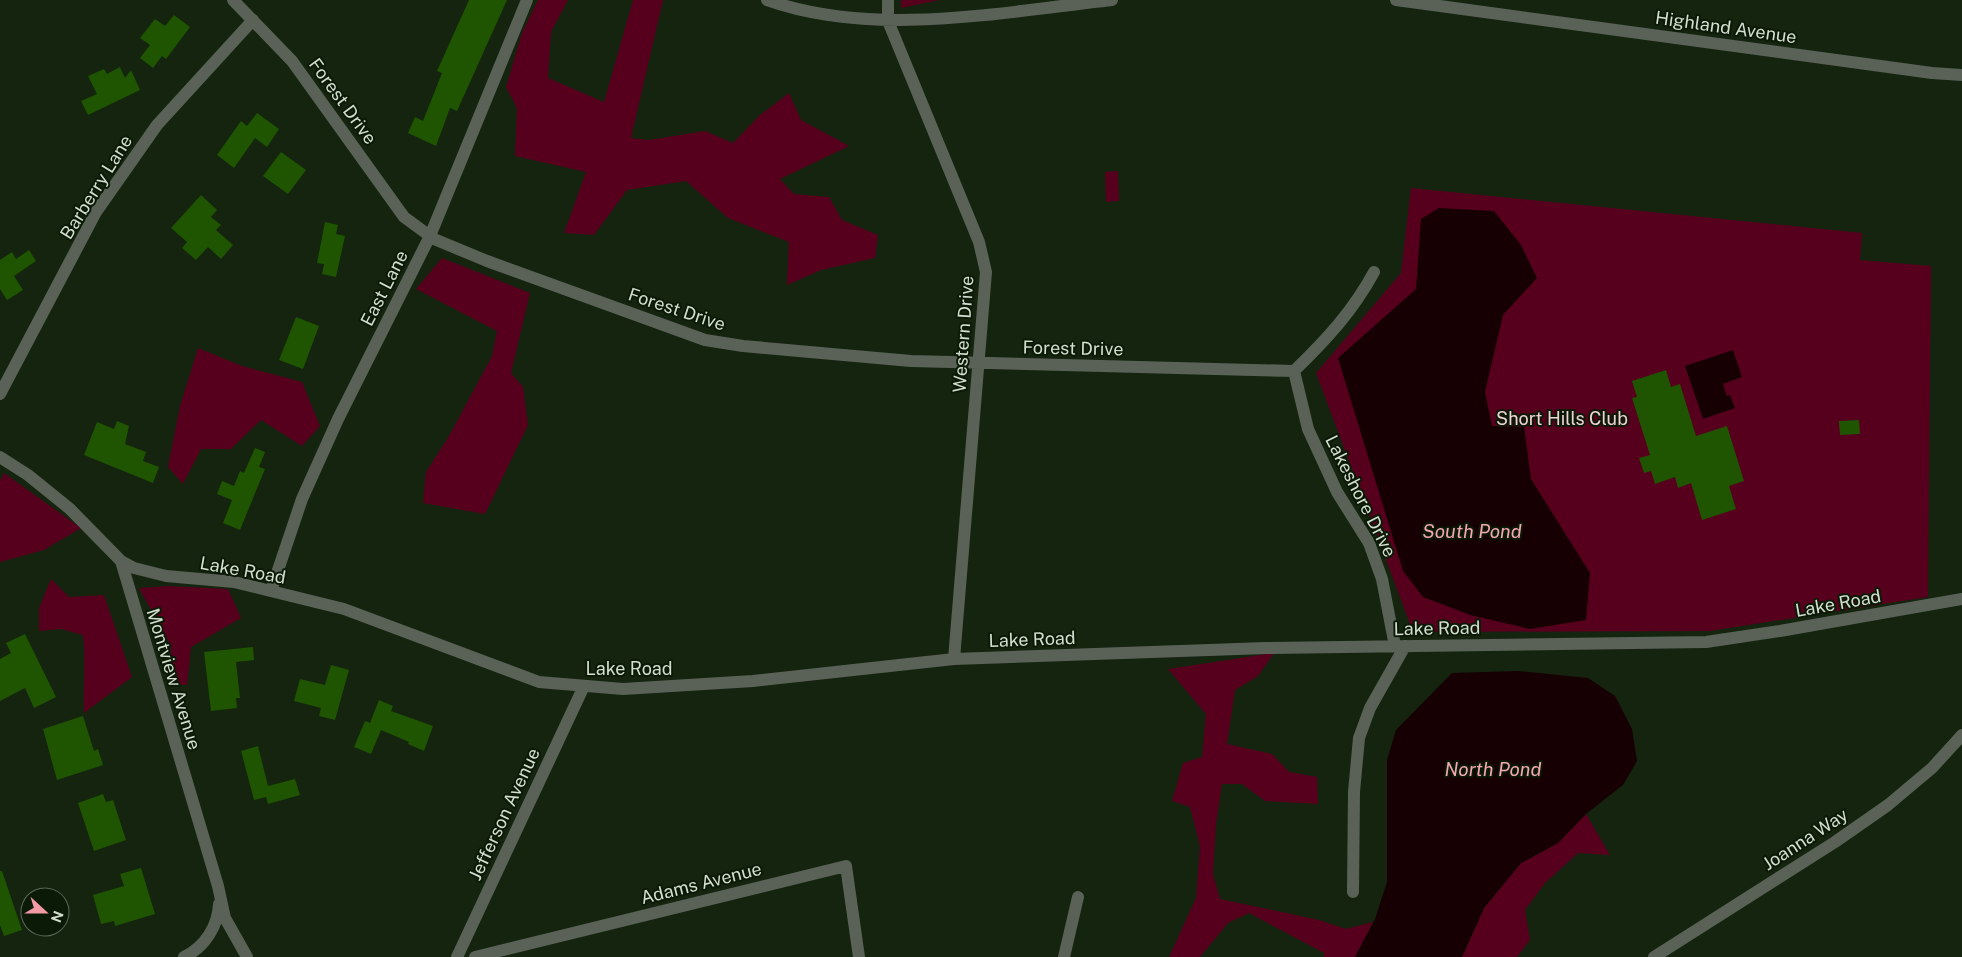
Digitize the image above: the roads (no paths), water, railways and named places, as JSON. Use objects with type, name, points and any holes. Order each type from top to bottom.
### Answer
[{"type":"street","name":"Forest Drive","points":[[233,0],[292,61],[404,217],[430,236],[487,262],[705,340],[743,346],[911,361],[1294,371]]},
{"type":"street","name":"East Lane","points":[[271,591],[302,499],[322,454],[430,236],[527,0]]},
{"type":"street","points":[[767,0],[826,14],[888,21],[927,20],[1112,0]]},
{"type":"street","name":"Western Drive","points":[[888,0],[888,21],[979,242],[986,272],[954,659]]},
{"type":"street","name":"Highland Avenue","points":[[1396,0],[1932,73],[1962,75]]},
{"type":"street","name":"Barberry Lane","points":[[0,394],[96,212],[157,125],[253,20]]},
{"type":"street","points":[[1294,371],[1342,322],[1360,297],[1374,272]]},
{"type":"street","name":"Lakeshore Drive","points":[[1294,371],[1308,429],[1337,492],[1368,542],[1382,578],[1400,646]]},
{"type":"street","name":"Montview Avenue","points":[[0,457],[70,508],[121,561],[218,886],[225,918],[247,957]]},
{"type":"street","name":"Lake Road","points":[[121,561],[134,568],[166,576],[234,582],[344,609],[539,682],[623,689],[753,681],[954,659],[1266,648],[1706,642],[1962,599]]},
{"type":"street","points":[[1353,892],[1354,792],[1359,738],[1370,708],[1400,646]]},
{"type":"street","name":"Jefferson Avenue","points":[[457,957],[584,686]]},
{"type":"street","name":"Joanna Way","points":[[1654,957],[1835,842],[1888,805],[1932,768],[1962,735]]},
{"type":"street","name":"Adams Avenue","points":[[475,957],[846,866],[859,957]]},
{"type":"street","points":[[184,957],[200,946],[215,924],[218,911],[218,886]]},
{"type":"street","points":[[1064,957],[1078,897]]},
{"type":"water","name":"South Pond","points":[[1439,208],[1494,211],[1521,245],[1537,278],[1503,315],[1485,392],[1492,426],[1524,427],[1531,479],[1590,573],[1586,620],[1530,629],[1470,615],[1423,597],[1403,571],[1338,358],[1416,289],[1421,219]]},
{"type":"water","points":[[1733,350],[1742,377],[1723,384],[1727,396],[1730,395],[1735,408],[1703,419],[1685,366]]},
{"type":"water","name":"North Pond","points":[[1518,671],[1588,678],[1615,696],[1632,729],[1637,761],[1623,785],[1586,814],[1558,843],[1521,863],[1484,908],[1462,957],[1355,957],[1375,919],[1387,882],[1387,760],[1396,730],[1452,673]]},
{"type":"park label","name":"Short Hills Club","points":[[1562,418]]}]
